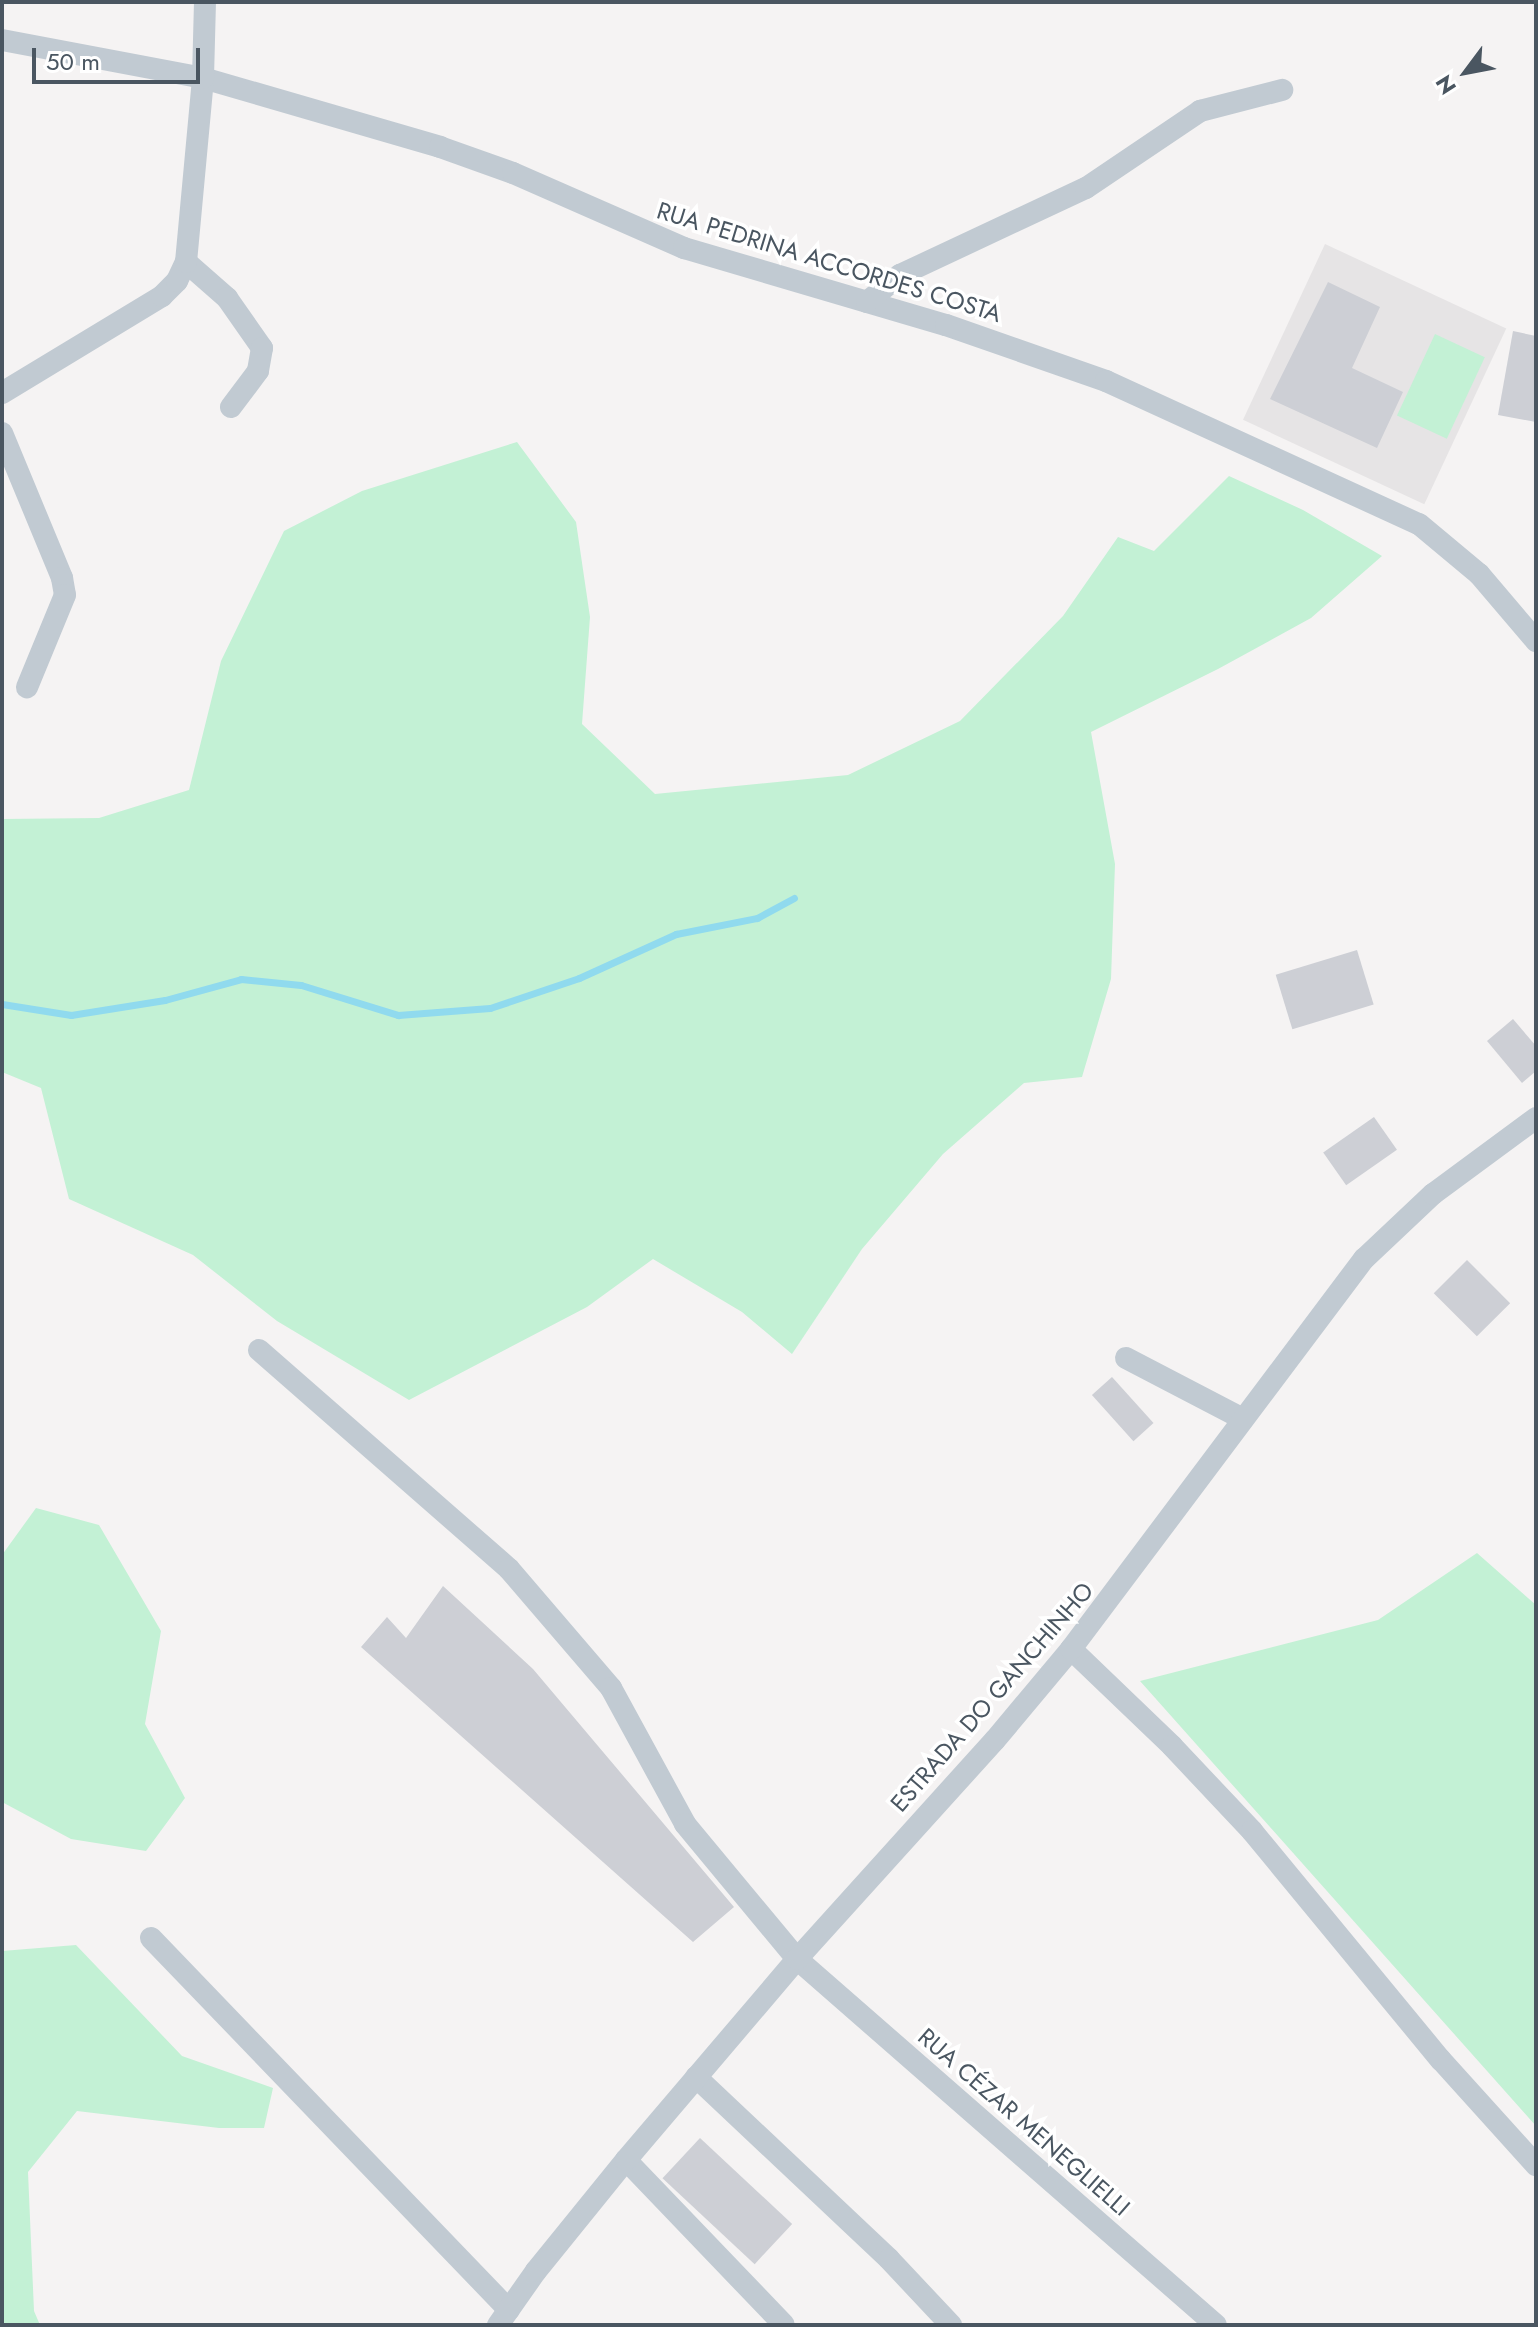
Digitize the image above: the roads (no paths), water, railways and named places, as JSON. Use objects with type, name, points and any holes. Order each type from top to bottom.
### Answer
[{"type":"street","points":[[2,393],[162,296],[177,281],[186,262],[203,78],[205,2]]},
{"type":"street","name":"RUA PEDRINA ACCORDES COSTA","points":[[2,40],[203,78],[478,159],[684,248],[1005,345],[1106,381],[1384,505],[1419,524],[1479,574],[1536,641]]},
{"type":"street","points":[[867,302],[900,275],[1086,188],[1200,111],[1282,90]]},
{"type":"street","points":[[186,262],[227,298],[262,348],[258,371],[231,407]]},
{"type":"street","points":[[2,433],[62,578],[65,595],[27,687]]},
{"type":"street","name":"ESTRADA DO GANCHINHO","points":[[504,2317],[626,2160],[696,2077],[797,1959],[995,1740],[1071,1649],[1332,1298],[1394,1227],[1467,1167],[1536,1118]]},
{"type":"street","name":"RUA CÉZAR MENEGLIELLI","points":[[259,1350],[509,1569],[611,1688],[685,1824],[797,1959],[1216,2325]]},
{"type":"street","points":[[1126,1358],[1243,1419]]},
{"type":"street","points":[[1071,1649],[1172,1746],[1252,1831],[1461,2083],[1536,2165]]},
{"type":"street","points":[[151,1938],[504,2317]]},
{"type":"street","points":[[696,2077],[889,2259],[951,2325]]},
{"type":"street","points":[[626,2160],[784,2325]]},
{"type":"waterway","points":[[2,1004],[71,1015],[165,1000],[241,979],[301,985],[398,1015],[490,1008],[579,978],[676,934],[757,918],[794,898]]}]
